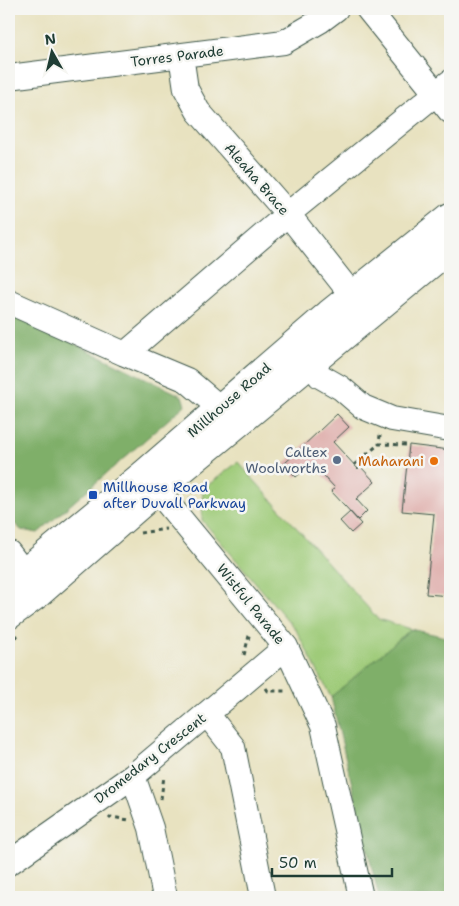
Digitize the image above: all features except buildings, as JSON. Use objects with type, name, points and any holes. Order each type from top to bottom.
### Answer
[{"type":"main road","name":"Millhouse Road","points":[[150,482],[220,408],[329,314],[450,217]]},
{"type":"main road","name":"Millhouse Road","points":[[9,615],[20,576],[150,482],[314,359],[450,248]]},
{"type":"street","name":"Torres Parade","points":[[9,77],[284,42],[320,21],[336,9]]},
{"type":"street","points":[[124,354],[288,214],[445,96],[368,9]]},
{"type":"street","name":"Aleaha Brace","points":[[181,56],[186,89],[198,111],[288,214],[352,295]]},
{"type":"street","points":[[9,302],[187,380],[220,408]]},
{"type":"street","points":[[314,359],[315,337],[325,325],[329,314]]},
{"type":"street","points":[[244,388],[261,385],[280,368],[297,359],[314,359],[329,369],[341,388],[363,406],[392,419],[450,428]]},
{"type":"street","name":"Wistful Parade","points":[[150,482],[286,647],[323,726],[361,897]]},
{"type":"street","name":"Dromedary Crescent","points":[[9,863],[132,776],[206,714],[251,663],[286,647]]},
{"type":"street","points":[[206,714],[233,747],[263,897]]},
{"type":"street","points":[[132,776],[151,828],[165,897]]},
{"type":"path","points":[[354,465],[379,444]]},
{"type":"path","points":[[251,663],[268,690],[288,691]]},
{"type":"green space","points":[[9,312],[182,396],[185,405],[38,533],[21,530],[9,518]]},
{"type":"green space","points":[[238,462],[378,619],[411,629],[331,697],[296,630],[202,520],[203,489]]},
{"type":"green space","points":[[411,629],[450,638],[450,897],[379,897],[331,697]]},
{"type":"place","name":"Caltex Woolworths","points":[[337,460]]},
{"type":"place","name":"Maharani","points":[[434,461]]},
{"type":"place","name":"Millhouse Road after Duvall Parkway","points":[[93,495]]}]
